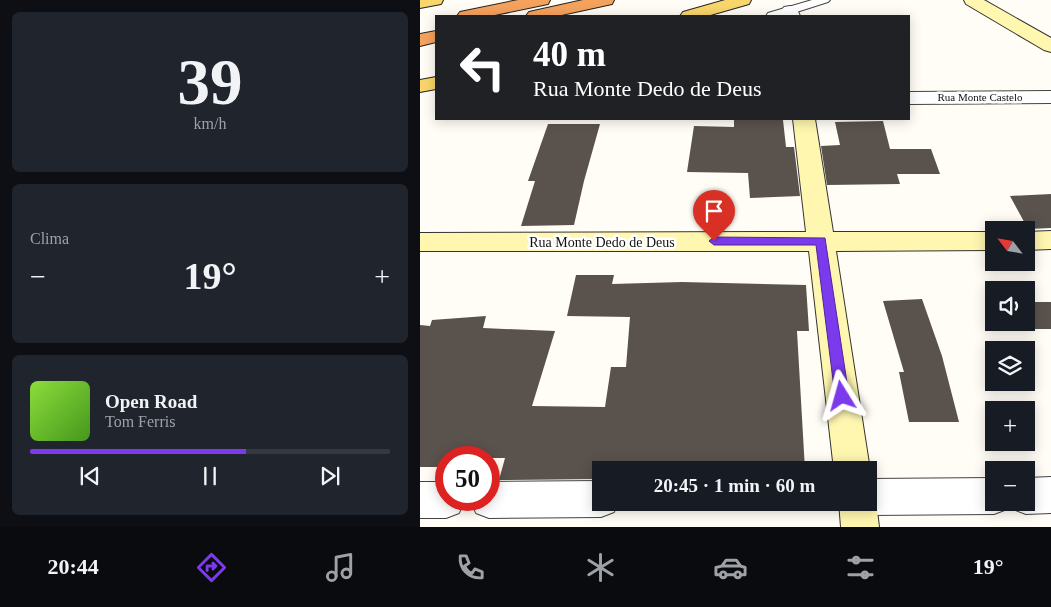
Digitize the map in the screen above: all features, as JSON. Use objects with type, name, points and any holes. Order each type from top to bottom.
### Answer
[{"type":"highway","points":[[471,15],[542,0]]},
{"type":"highway","points":[[538,15],[606,0]]},
{"type":"highway","points":[[420,25],[435,22]]},
{"type":"highway","points":[[420,40],[435,37]]},
{"type":"main road","points":[[420,3],[435,0]]},
{"type":"main road","points":[[692,15],[743,0]]},
{"type":"street","points":[[972,0],[1051,46]]},
{"type":"street","name":"Rua Monte Castelo","points":[[910,98],[1051,97]]},
{"type":"street","points":[[804,120],[851,461]]},
{"type":"street","points":[[1035,240],[1051,240]]},
{"type":"street","name":"Rua Monte Dedo de Deus","points":[[420,242],[985,241]]},
{"type":"street","points":[[1035,496],[1051,495]]},
{"type":"street","points":[[877,497],[985,496]]},
{"type":"street","points":[[500,500],[592,499]]},
{"type":"street","points":[[420,500],[435,500]]},
{"type":"street","points":[[858,511],[860,527]]},
{"type":"lane","points":[[790,14],[824,0]]},
{"type":"building","points":[[734,120],[783,120],[786,147],[794,147],[800,196],[750,198],[748,173],[687,172],[694,126],[734,127]]},
{"type":"building","points":[[883,121],[890,149],[931,149],[940,174],[897,174],[900,184],[827,185],[821,146],[840,145],[835,122]]},
{"type":"building","points":[[548,124],[600,124],[574,225],[521,226],[535,181],[528,181]]},
{"type":"building","points":[[1051,194],[1051,228],[1035,229],[1035,221],[1024,221],[1010,196]]},
{"type":"building","points":[[576,275],[614,275],[612,284],[682,282],[806,285],[809,331],[797,331],[804,461],[592,461],[592,479],[500,480],[505,458],[500,458],[500,446],[435,446],[435,467],[420,467],[420,325],[430,326],[432,320],[486,316],[483,328],[555,331],[532,406],[605,407],[611,367],[626,367],[630,317],[567,316]]},
{"type":"building","points":[[922,299],[942,356],[959,422],[909,422],[899,372],[904,372],[883,301]]},
{"type":"building","points":[[1035,302],[1051,302],[1051,329],[1035,329]]},
{"type":"route","points":[[714,241],[821,241],[842,396]]}]
